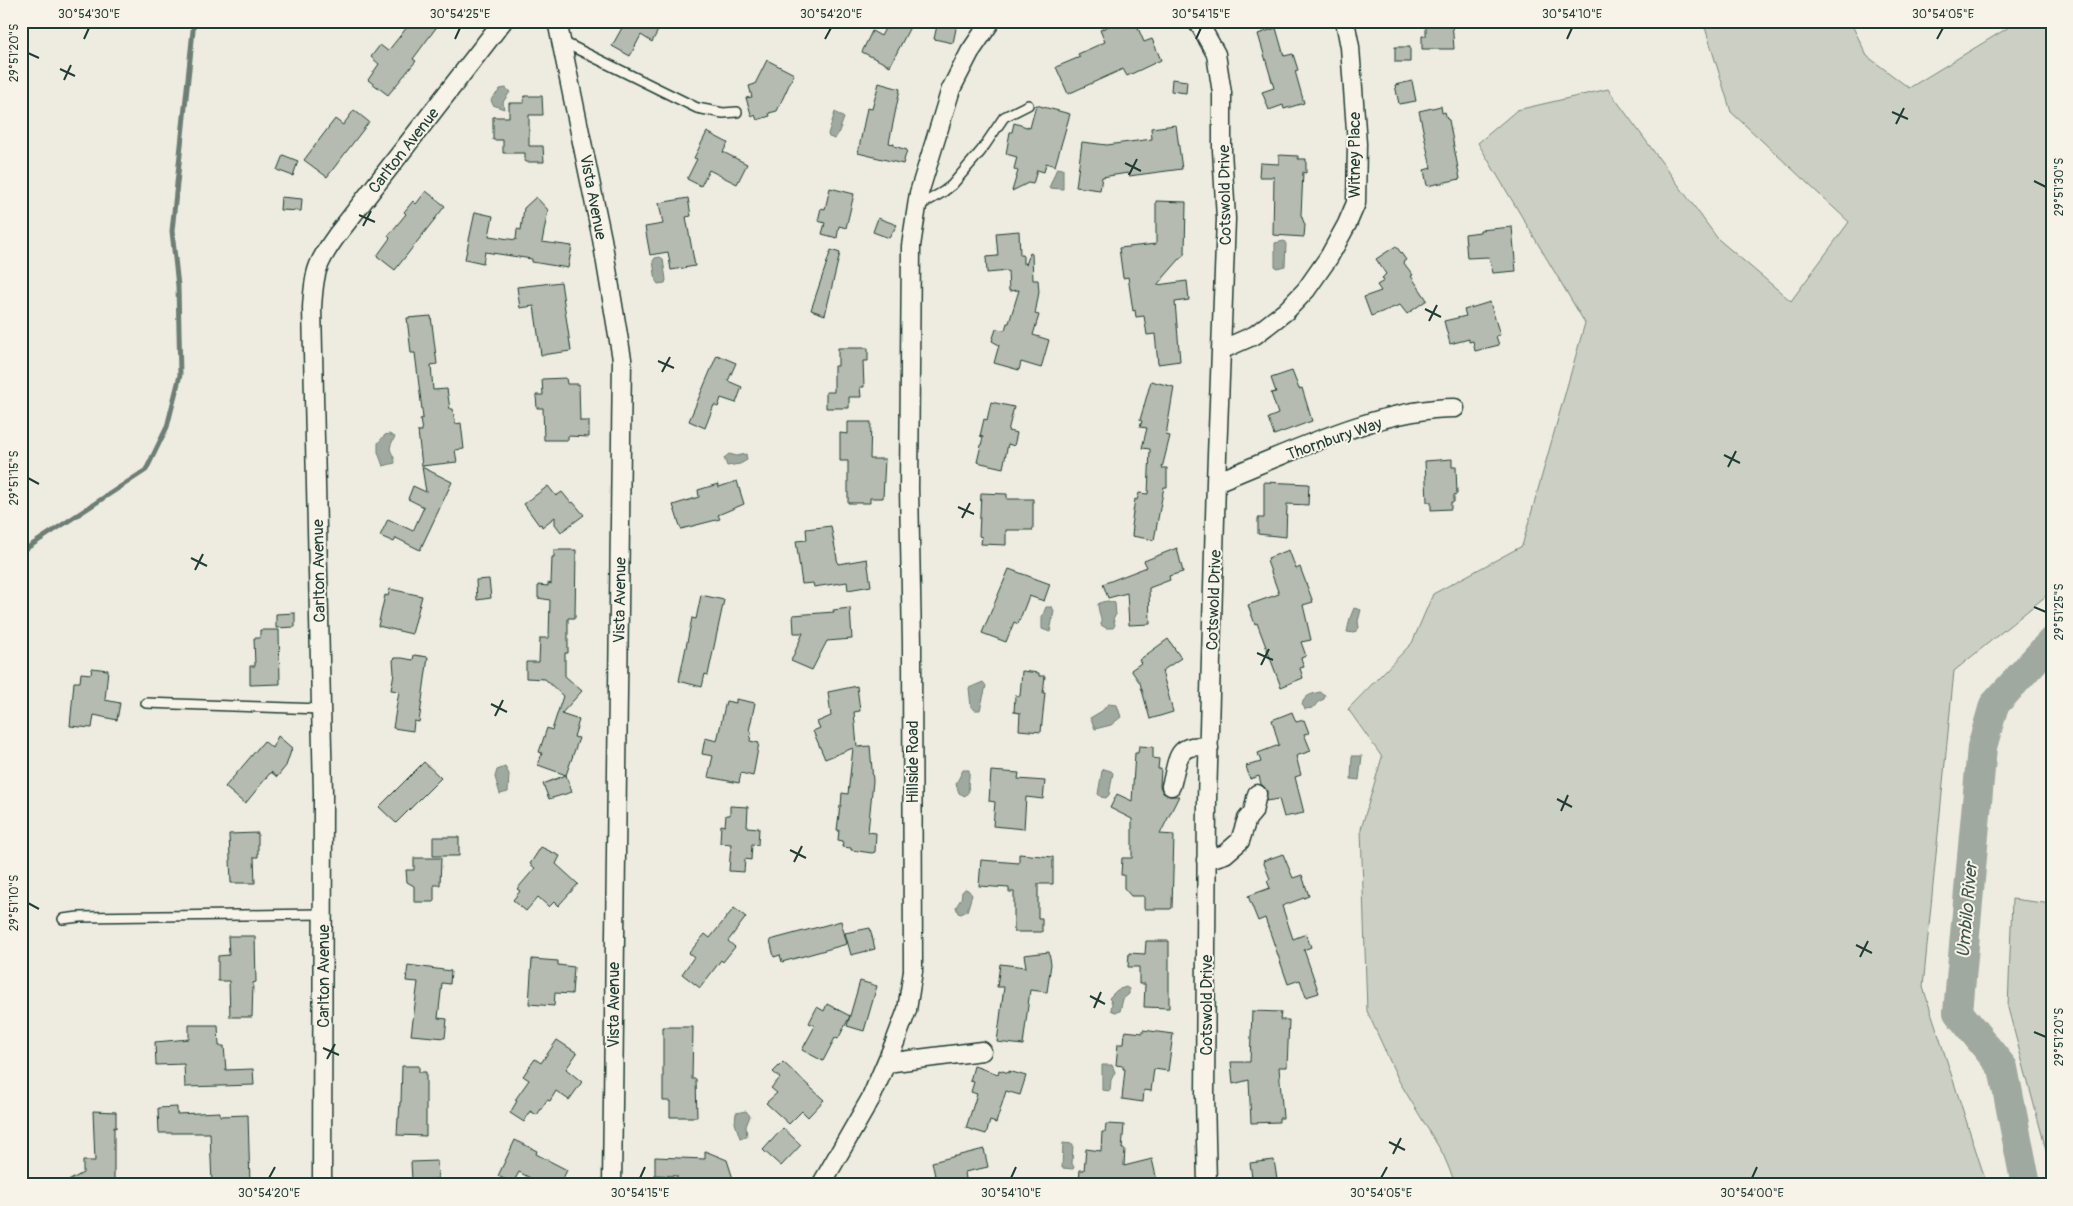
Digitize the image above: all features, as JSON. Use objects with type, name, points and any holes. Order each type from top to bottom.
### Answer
[{"type":"street","name":"Carlton Avenue","points":[[322,1185],[323,914],[321,709],[312,308],[317,268],[320,258],[342,228],[503,21]]},
{"type":"street","name":"Vista Avenue","points":[[557,21],[563,42],[602,239],[622,358],[612,1185]]},
{"type":"street","points":[[916,207],[951,89],[970,52],[991,21]]},
{"type":"street","name":"Cotswold Drive","points":[[1196,21],[1202,27],[1216,54],[1222,93],[1222,150],[1226,219],[1216,482],[1206,860],[1205,1105],[1208,1185]]},
{"type":"street","name":"Witney Place","points":[[1221,350],[1255,336],[1306,290],[1329,257],[1356,203],[1357,144],[1350,47],[1344,21]]},
{"type":"street","name":"Hillside Road","points":[[821,1185],[871,1098],[907,1010],[913,972],[910,319],[911,246],[916,207]]},
{"type":"street","name":"Thornbury Way","points":[[1216,482],[1342,432],[1416,411],[1433,408],[1455,408]]},
{"type":"street","points":[[1171,786],[1178,755],[1186,749],[1197,745],[1209,748]]},
{"type":"street","points":[[1206,860],[1225,854],[1240,841],[1247,819],[1254,812],[1257,794]]},
{"type":"street","points":[[886,1063],[982,1050]]},
{"type":"lane","points":[[563,42],[697,108],[723,113],[738,112]]},
{"type":"lane","points":[[916,207],[952,185],[981,151],[1004,116],[1028,105]]},
{"type":"lane","points":[[146,703],[321,709]]},
{"type":"lane","points":[[63,919],[79,917],[323,914]]},
{"type":"shaded area","points":[[1703,21],[1850,21],[1867,56],[1909,88],[2019,21],[2052,21],[2052,591],[1954,671],[1923,987],[1987,1185],[1456,1185],[1443,1154],[1399,1081],[1367,1011],[1361,829],[1382,757],[1348,709],[1412,643],[1433,594],[1522,546],[1585,323],[1478,143],[1517,110],[1608,89],[1718,239],[1791,301],[1849,222],[1731,112]]},
{"type":"shaded area","points":[[506,88],[510,92],[503,102],[504,109],[493,105],[492,98],[500,89]]},
{"type":"shaded area","points":[[835,112],[844,118],[835,139],[829,137],[828,134]]},
{"type":"shaded area","points":[[1057,168],[1063,169],[1063,189],[1049,188]]},
{"type":"shaded area","points":[[1284,241],[1286,244],[1285,266],[1277,268],[1275,266],[1275,243]]},
{"type":"shaded area","points":[[660,257],[663,259],[666,280],[665,283],[658,284],[653,261],[655,258]]},
{"type":"shaded area","points":[[389,434],[395,437],[390,449],[395,463],[383,466],[378,452],[378,443],[385,435]]},
{"type":"shaded area","points":[[729,454],[737,456],[746,454],[747,460],[740,464],[727,466],[724,458]]},
{"type":"shaded area","points":[[1108,601],[1115,603],[1116,615],[1113,618],[1115,625],[1113,628],[1106,628],[1101,625],[1098,604]]},
{"type":"shaded area","points":[[1046,607],[1052,607],[1054,611],[1050,632],[1042,629],[1042,617]]},
{"type":"shaded area","points":[[1354,608],[1361,610],[1358,621],[1359,628],[1354,633],[1347,632],[1350,618]]},
{"type":"shaded area","points":[[983,682],[986,686],[980,710],[975,710],[971,707],[969,688]]},
{"type":"shaded area","points":[[1320,692],[1325,695],[1324,699],[1313,708],[1305,709],[1302,704],[1305,699],[1309,695]]},
{"type":"shaded area","points":[[1108,704],[1117,705],[1121,717],[1111,725],[1095,729],[1090,718],[1102,711]]},
{"type":"shaded area","points":[[1352,756],[1362,756],[1359,780],[1351,779]]},
{"type":"shaded area","points":[[505,767],[509,774],[508,792],[500,794],[495,777],[497,770]]},
{"type":"shaded area","points":[[1104,769],[1113,773],[1109,795],[1106,798],[1098,794]]},
{"type":"shaded area","points":[[963,770],[969,770],[969,791],[965,796],[959,793],[956,784]]},
{"type":"shaded area","points":[[965,889],[972,895],[967,911],[961,914],[958,913],[956,907]]},
{"type":"shaded area","points":[[2012,899],[2052,904],[2052,1172],[2008,1008]]},
{"type":"shaded area","points":[[1126,987],[1129,989],[1129,994],[1123,999],[1120,1011],[1115,1012],[1111,1010],[1112,1003],[1109,998],[1117,990]]},
{"type":"shaded area","points":[[1102,1065],[1112,1065],[1115,1072],[1111,1080],[1110,1091],[1102,1090]]},
{"type":"shaded area","points":[[746,1111],[750,1116],[746,1126],[747,1137],[740,1138],[735,1123],[736,1113]]},
{"type":"shaded area","points":[[1063,1143],[1073,1144],[1073,1169],[1062,1168]]},
{"type":"building","points":[[412,21],[441,21],[413,59],[416,61],[388,95],[368,80],[379,64],[371,57],[380,45],[388,51]]},
{"type":"building","points":[[615,21],[663,21],[652,42],[641,35],[630,56],[612,46],[623,26]]},
{"type":"building","points":[[889,21],[913,21],[890,66],[862,52],[872,31],[881,36]]},
{"type":"building","points":[[938,21],[957,24],[953,43],[934,39]]},
{"type":"building","points":[[1119,21],[1135,21],[1144,42],[1152,39],[1161,60],[1127,76],[1123,69],[1068,94],[1056,67],[1080,57],[1078,54],[1105,42],[1100,30]]},
{"type":"building","points":[[1426,21],[1452,21],[1454,49],[1422,49],[1422,36],[1426,36]]},
{"type":"building","points":[[1276,28],[1284,56],[1293,54],[1298,70],[1295,71],[1304,103],[1284,109],[1283,105],[1269,110],[1262,92],[1274,88],[1258,34]]},
{"type":"building","points":[[1395,47],[1410,47],[1410,62],[1395,62]]},
{"type":"building","points":[[767,60],[794,74],[777,111],[769,113],[770,116],[757,120],[755,115],[752,117],[746,98],[752,97],[749,86],[755,84]]},
{"type":"building","points":[[1172,79],[1187,81],[1186,93],[1171,91]]},
{"type":"building","points":[[1412,81],[1416,101],[1399,104],[1395,85]]},
{"type":"building","points":[[879,83],[900,89],[889,143],[907,150],[903,164],[858,153],[867,108],[872,109]]},
{"type":"building","points":[[524,96],[542,96],[543,115],[529,115],[529,146],[543,146],[544,162],[525,162],[525,153],[503,153],[503,140],[493,140],[493,117],[509,117],[509,103],[524,103]]},
{"type":"building","points":[[1036,105],[1070,114],[1055,166],[1046,163],[1044,172],[1037,170],[1033,184],[1028,183],[1012,191],[1018,171],[1014,169],[1017,157],[1006,154],[1010,132],[1012,132],[1014,123],[1030,128]]},
{"type":"building","points":[[1441,106],[1442,113],[1445,112],[1449,120],[1460,179],[1427,186],[1424,170],[1431,168],[1419,111]]},
{"type":"building","points":[[354,110],[369,122],[327,177],[304,160],[335,119],[343,125]]},
{"type":"building","points":[[1176,125],[1182,169],[1129,176],[1128,173],[1102,177],[1100,190],[1076,187],[1082,142],[1107,145],[1152,139],[1151,128]]},
{"type":"building","points":[[707,132],[728,143],[723,152],[747,164],[737,184],[709,170],[701,186],[687,179],[697,159],[694,158]]},
{"type":"building","points":[[283,155],[298,161],[293,176],[277,170]]},
{"type":"building","points":[[1279,155],[1298,156],[1298,159],[1306,159],[1306,173],[1303,172],[1301,215],[1305,225],[1304,237],[1273,235],[1274,177],[1259,177],[1260,163],[1279,164]]},
{"type":"building","points":[[830,188],[854,194],[846,228],[839,226],[837,238],[822,234],[825,223],[818,221],[821,208],[825,209]]},
{"type":"building","points":[[426,191],[445,206],[395,270],[377,256],[390,238],[388,236],[406,214],[404,212],[413,201],[416,204]]},
{"type":"building","points":[[281,197],[302,199],[301,211],[280,210]]},
{"type":"building","points":[[536,197],[548,210],[542,242],[572,246],[568,268],[532,262],[532,259],[485,252],[483,263],[465,259],[475,212],[493,216],[489,236],[516,240],[517,229],[521,230],[524,208]]},
{"type":"building","points":[[688,198],[691,216],[686,217],[695,266],[671,270],[668,252],[650,255],[645,227],[663,224],[659,203]]},
{"type":"building","points":[[1156,201],[1186,202],[1185,253],[1157,285],[1187,281],[1189,300],[1175,302],[1180,361],[1158,364],[1155,334],[1147,335],[1144,316],[1136,317],[1135,310],[1133,311],[1128,277],[1123,278],[1119,248],[1156,244]]},
{"type":"building","points":[[878,218],[897,225],[889,238],[873,232]]},
{"type":"building","points":[[1512,227],[1516,271],[1493,273],[1489,257],[1467,258],[1465,234],[1480,232],[1480,230]]},
{"type":"building","points":[[1019,231],[1020,255],[1023,255],[1023,263],[1026,263],[1026,265],[1030,253],[1032,254],[1033,280],[1038,280],[1039,292],[1035,314],[1039,315],[1033,335],[1049,340],[1041,368],[1021,362],[1019,370],[994,363],[999,345],[992,341],[996,329],[1005,330],[1007,323],[1009,323],[1019,290],[1009,291],[1008,271],[987,273],[986,257],[998,256],[996,233]]},
{"type":"building","points":[[1396,246],[1406,260],[1403,262],[1413,275],[1411,276],[1427,300],[1407,314],[1400,305],[1371,316],[1364,297],[1381,291],[1377,285],[1384,281],[1382,278],[1386,274],[1376,259]]},
{"type":"building","points":[[831,250],[840,253],[825,315],[811,310]]},
{"type":"building","points":[[561,282],[571,351],[541,355],[534,306],[520,308],[517,287]]},
{"type":"building","points":[[1490,302],[1500,335],[1496,336],[1499,345],[1475,351],[1473,341],[1469,342],[1469,339],[1450,344],[1444,321],[1466,316],[1464,310]]},
{"type":"building","points":[[431,316],[437,364],[431,365],[433,390],[447,389],[450,409],[453,409],[455,424],[461,423],[464,449],[455,450],[457,462],[422,466],[418,431],[422,431],[420,419],[423,418],[415,353],[411,353],[407,318]]},
{"type":"building","points":[[838,348],[868,348],[868,361],[863,361],[864,387],[860,387],[861,397],[849,397],[849,408],[826,408],[826,392],[834,392],[834,366],[838,366]]},
{"type":"building","points":[[717,355],[736,363],[728,381],[742,387],[736,403],[721,398],[718,407],[714,405],[705,428],[689,421]]},
{"type":"building","points":[[1292,371],[1299,389],[1302,388],[1312,421],[1274,435],[1268,418],[1278,414],[1271,393],[1276,392],[1271,378]]},
{"type":"building","points":[[566,378],[567,384],[579,384],[580,421],[589,421],[589,437],[568,436],[568,440],[544,440],[543,408],[537,408],[536,395],[543,395],[542,379]]},
{"type":"building","points":[[1151,381],[1174,387],[1166,435],[1170,436],[1162,468],[1167,468],[1167,487],[1164,487],[1154,540],[1132,536],[1133,526],[1131,526],[1135,499],[1137,500],[1139,493],[1148,494],[1150,449],[1142,448],[1147,428],[1140,427],[1142,421],[1140,420]]},
{"type":"building","points":[[991,402],[1014,407],[1008,431],[1017,433],[1014,446],[1008,444],[1003,468],[977,462],[983,437],[980,436],[984,419],[987,420]]},
{"type":"building","points":[[848,422],[871,422],[870,459],[885,459],[883,498],[870,498],[870,503],[848,503],[848,461],[840,461],[840,433],[848,434]]},
{"type":"building","points":[[1452,459],[1452,467],[1456,467],[1457,494],[1454,495],[1454,502],[1451,502],[1451,509],[1431,510],[1431,502],[1427,502],[1425,461]]},
{"type":"building","points":[[422,467],[452,482],[420,550],[396,538],[394,542],[380,536],[388,519],[413,531],[424,507],[408,499],[413,486],[426,492]]},
{"type":"building","points":[[737,481],[744,504],[718,515],[720,519],[681,529],[673,505],[699,497],[698,490],[718,484],[719,487]]},
{"type":"building","points":[[1264,482],[1309,484],[1308,505],[1287,504],[1286,537],[1258,534],[1258,518],[1264,518]]},
{"type":"building","points":[[548,486],[556,496],[562,492],[584,515],[561,532],[555,524],[555,517],[542,527],[524,504]]},
{"type":"building","points":[[981,493],[1007,494],[1007,499],[1033,499],[1033,530],[1006,530],[1006,545],[981,544],[982,537],[979,536]]},
{"type":"building","points":[[831,526],[838,564],[867,559],[871,586],[848,590],[847,582],[814,587],[813,583],[802,584],[796,541],[807,540],[806,529]]},
{"type":"building","points":[[1177,548],[1183,572],[1169,576],[1170,580],[1149,588],[1150,624],[1129,625],[1127,593],[1108,598],[1103,584],[1147,567],[1144,561]]},
{"type":"building","points":[[554,550],[576,550],[575,618],[568,618],[568,653],[565,653],[565,676],[582,691],[561,714],[579,720],[574,737],[579,738],[566,775],[538,765],[542,753],[539,752],[547,728],[552,730],[563,696],[545,679],[526,678],[526,662],[539,662],[540,638],[549,638],[550,600],[538,598],[538,585],[548,586],[548,583],[551,584]]},
{"type":"building","points":[[1289,550],[1296,569],[1300,567],[1313,602],[1303,605],[1311,640],[1301,642],[1306,656],[1301,658],[1304,667],[1300,668],[1303,678],[1281,687],[1257,623],[1255,624],[1248,605],[1279,594],[1267,561],[1269,560],[1268,558]]},
{"type":"building","points":[[1009,569],[1050,584],[1044,601],[1029,596],[1018,624],[1014,622],[1006,642],[982,633]]},
{"type":"building","points":[[489,579],[491,598],[477,600],[476,580]]},
{"type":"building","points":[[390,589],[422,596],[412,634],[378,626],[385,595],[388,596]]},
{"type":"building","points":[[701,595],[724,600],[708,675],[705,674],[702,687],[679,681],[692,618],[696,619]]},
{"type":"building","points":[[850,608],[852,639],[827,641],[812,670],[791,661],[803,633],[794,633],[793,615],[834,612],[833,610]]},
{"type":"building","points":[[295,613],[295,627],[276,628],[276,614]]},
{"type":"building","points":[[260,630],[279,630],[280,684],[250,685],[250,666],[255,666],[254,638],[260,638]]},
{"type":"building","points":[[1168,639],[1181,658],[1162,671],[1173,712],[1150,719],[1140,683],[1131,670],[1141,663],[1139,660]]},
{"type":"building","points":[[414,655],[428,657],[419,722],[414,721],[413,731],[393,728],[399,691],[391,690],[394,673],[393,660],[395,658],[402,658],[413,660]]},
{"type":"building","points":[[92,668],[108,670],[105,700],[120,703],[117,720],[94,715],[92,728],[70,726],[74,682],[80,682],[81,673],[91,674]]},
{"type":"building","points":[[1022,671],[1039,673],[1039,676],[1045,676],[1041,732],[1019,730],[1020,713],[1014,712],[1015,696],[1020,696]]},
{"type":"building","points":[[857,686],[860,711],[854,712],[857,747],[870,746],[873,781],[868,832],[876,833],[875,852],[872,853],[842,847],[843,841],[838,840],[839,830],[837,830],[842,793],[848,794],[853,748],[825,759],[813,731],[820,728],[817,722],[831,716],[828,692]]},
{"type":"building","points":[[736,699],[755,703],[749,731],[751,732],[750,741],[759,743],[753,776],[741,773],[739,783],[708,777],[713,756],[702,754],[705,738],[717,741],[726,701],[736,703]]},
{"type":"building","points":[[1292,712],[1296,722],[1304,720],[1309,733],[1304,734],[1311,751],[1296,756],[1301,775],[1295,777],[1304,813],[1284,817],[1279,799],[1266,801],[1267,791],[1261,784],[1259,776],[1250,779],[1246,766],[1261,762],[1258,753],[1279,745],[1272,720]]},
{"type":"building","points":[[278,736],[292,748],[286,766],[277,777],[271,772],[245,804],[225,787],[264,741],[272,748]]},
{"type":"building","points":[[1139,746],[1153,747],[1153,758],[1159,759],[1158,769],[1161,769],[1160,786],[1163,793],[1169,796],[1179,796],[1160,834],[1174,835],[1172,908],[1170,909],[1144,909],[1144,896],[1131,896],[1124,888],[1124,875],[1121,875],[1122,858],[1132,858],[1132,819],[1110,808],[1117,794],[1132,801],[1135,753],[1138,753]]},
{"type":"building","points":[[424,762],[441,778],[396,823],[379,807]]},
{"type":"building","points":[[991,771],[1019,773],[1018,779],[1045,781],[1043,799],[1026,797],[1024,829],[993,826],[995,802],[989,801]]},
{"type":"building","points":[[566,775],[572,792],[549,799],[543,784]]},
{"type":"building","points":[[730,806],[748,807],[747,827],[759,828],[758,845],[752,844],[751,860],[745,859],[744,872],[729,871],[731,844],[720,843],[721,825],[725,826],[726,815],[730,815]]},
{"type":"building","points":[[258,833],[258,857],[254,857],[255,883],[231,883],[229,834]]},
{"type":"building","points":[[433,837],[459,837],[459,856],[433,856]]},
{"type":"building","points":[[541,847],[560,856],[556,864],[578,884],[558,906],[554,902],[549,907],[538,897],[526,911],[513,900],[520,891],[517,889],[535,868],[530,864]]},
{"type":"building","points":[[1019,854],[1053,857],[1053,884],[1038,884],[1038,918],[1042,918],[1042,932],[1014,932],[1014,892],[1009,892],[1009,888],[979,886],[981,860],[1019,863]]},
{"type":"building","points":[[1283,854],[1293,878],[1302,875],[1309,896],[1282,906],[1293,939],[1306,934],[1311,947],[1304,950],[1319,993],[1306,997],[1300,980],[1288,984],[1265,918],[1258,921],[1248,896],[1270,888],[1267,881],[1270,879],[1263,861]]},
{"type":"building","points":[[414,858],[441,858],[440,885],[434,885],[434,902],[414,902],[414,886],[407,882],[406,870],[414,870]]},
{"type":"building","points":[[734,908],[746,917],[728,941],[735,947],[723,962],[721,960],[700,988],[682,974],[694,957],[689,953],[705,934],[710,938]]},
{"type":"building","points":[[841,921],[847,944],[782,962],[780,955],[774,957],[770,940]]},
{"type":"building","points":[[870,928],[875,949],[851,955],[845,933]]},
{"type":"building","points":[[228,936],[255,936],[256,982],[253,983],[252,1017],[230,1017],[229,981],[218,981],[218,956],[229,955]]},
{"type":"building","points":[[1146,941],[1169,941],[1169,1008],[1144,1007],[1145,984],[1139,984],[1139,967],[1128,967],[1129,953],[1145,954]]},
{"type":"building","points":[[1049,952],[1051,964],[1047,992],[1030,990],[1023,1045],[997,1042],[1004,987],[997,987],[1000,964],[1026,967],[1024,955]]},
{"type":"building","points":[[532,959],[558,961],[558,965],[574,967],[572,994],[555,993],[554,1006],[529,1004]]},
{"type":"building","points":[[408,965],[451,971],[450,984],[442,983],[438,1018],[447,1019],[445,1038],[411,1035],[418,982],[406,981]]},
{"type":"building","points":[[860,981],[877,986],[864,1031],[847,1026]]},
{"type":"building","points":[[827,1004],[850,1016],[838,1039],[835,1038],[823,1061],[802,1050],[815,1026],[809,1023],[817,1007],[824,1011]]},
{"type":"building","points":[[1252,1011],[1281,1012],[1280,1020],[1289,1020],[1287,1067],[1279,1067],[1283,1118],[1279,1118],[1279,1122],[1251,1123],[1249,1080],[1233,1084],[1231,1062],[1250,1062]]},
{"type":"building","points":[[189,1025],[218,1025],[219,1046],[224,1046],[226,1070],[253,1069],[254,1085],[185,1087],[184,1064],[156,1065],[155,1042],[189,1039]]},
{"type":"building","points":[[663,1027],[693,1027],[692,1079],[696,1079],[697,1117],[670,1117],[670,1101],[663,1101]]},
{"type":"building","points":[[1143,1030],[1173,1034],[1168,1071],[1154,1069],[1151,1091],[1144,1090],[1143,1102],[1122,1099],[1125,1069],[1123,1069],[1123,1066],[1116,1065],[1118,1044],[1124,1044],[1125,1031],[1143,1033]]},
{"type":"building","points":[[557,1040],[577,1053],[566,1069],[582,1082],[569,1100],[556,1091],[550,1101],[547,1100],[537,1115],[530,1111],[524,1122],[510,1113],[517,1101],[515,1100],[529,1080],[523,1076],[535,1059],[541,1063]]},
{"type":"building","points":[[783,1062],[824,1100],[808,1117],[802,1111],[789,1124],[766,1103],[777,1093],[771,1088],[780,1078],[773,1072]]},
{"type":"building","points":[[402,1066],[419,1066],[419,1072],[426,1072],[426,1136],[397,1135],[401,1102]]},
{"type":"building","points":[[974,1066],[998,1074],[999,1070],[1026,1076],[1020,1095],[1006,1091],[996,1123],[990,1121],[986,1134],[966,1128],[977,1094],[971,1092],[974,1082],[970,1081]]},
{"type":"building","points":[[177,1107],[177,1114],[220,1112],[220,1116],[248,1115],[250,1185],[212,1185],[210,1133],[159,1133],[158,1108]]},
{"type":"building","points":[[93,1111],[116,1112],[116,1128],[114,1127],[114,1185],[61,1185],[83,1173],[83,1161],[95,1161]]},
{"type":"building","points":[[1106,1124],[1124,1125],[1122,1149],[1125,1149],[1124,1166],[1152,1159],[1158,1185],[1082,1185],[1083,1183],[1079,1182],[1080,1170],[1084,1170],[1086,1149],[1101,1151],[1102,1132],[1105,1132]]},
{"type":"building","points":[[783,1128],[801,1145],[781,1166],[763,1150]]},
{"type":"building","points":[[515,1140],[537,1151],[536,1154],[567,1170],[560,1185],[543,1185],[519,1172],[513,1183],[498,1176]]},
{"type":"building","points":[[984,1149],[988,1167],[965,1172],[966,1179],[962,1180],[963,1185],[937,1185],[932,1162]]},
{"type":"building","points":[[705,1151],[727,1160],[735,1185],[677,1185],[677,1176],[655,1175],[655,1157],[705,1159]]},
{"type":"building","points":[[1274,1160],[1278,1185],[1253,1185],[1250,1163]]},
{"type":"building","points":[[437,1161],[438,1179],[412,1180],[411,1162]]},
{"type":"waterway","points":[[21,556],[24,550],[146,470],[167,427],[180,375],[178,286],[172,231],[194,21]]},
{"type":"waterway","name":"Umbilo River","points":[[2026,1185],[2003,1068],[1958,1012],[1982,747],[1994,705],[2052,641]]}]
